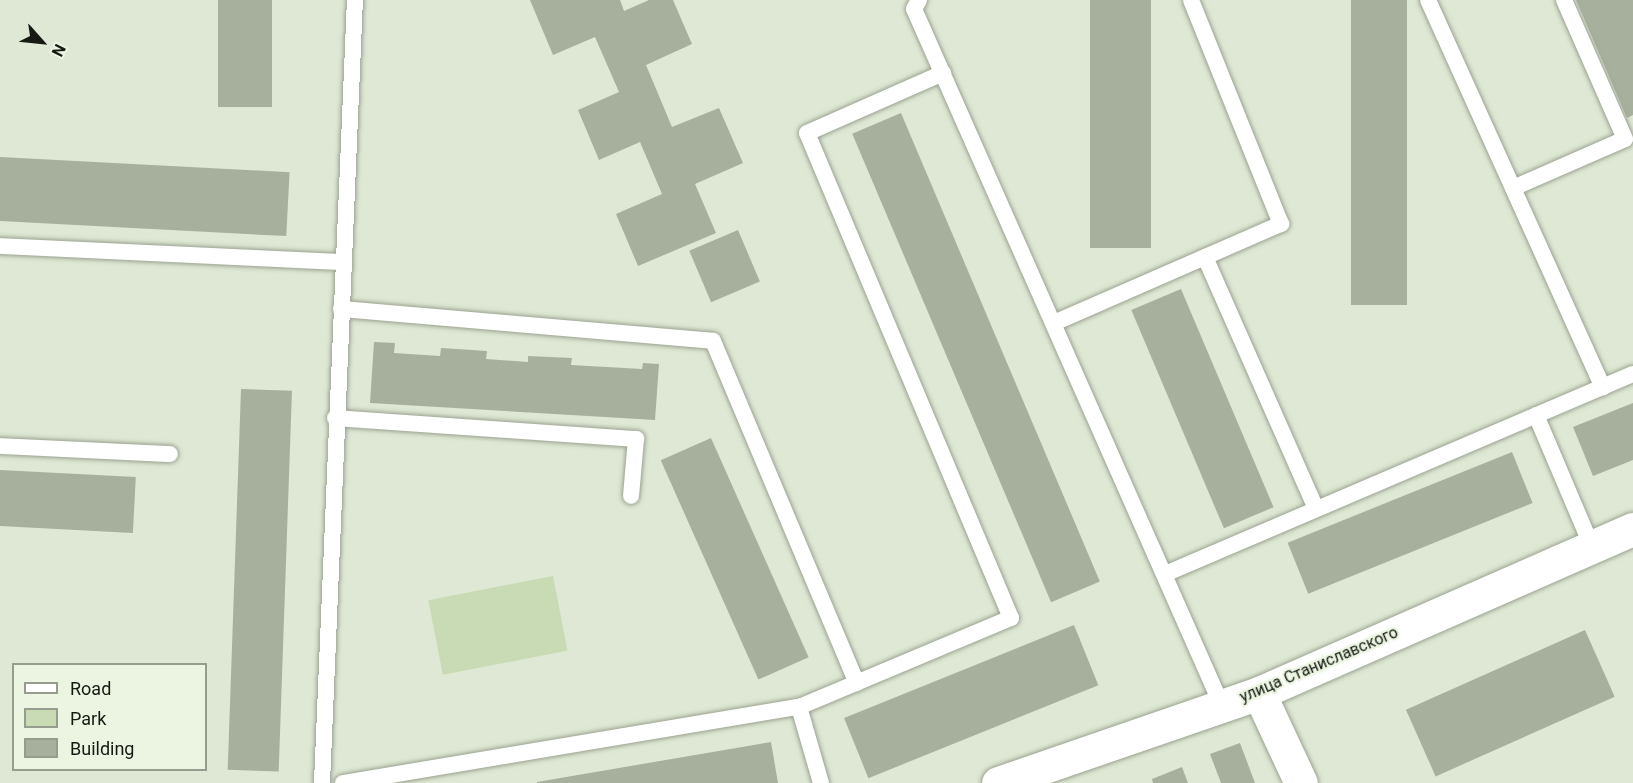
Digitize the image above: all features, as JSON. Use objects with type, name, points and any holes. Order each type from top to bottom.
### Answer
[{"type":"main road","name":"улица Станиславского","points":[[998,783],[1259,693],[1633,529]]},
{"type":"main road","points":[[1259,693],[1301,783]]},
{"type":"lane","points":[[322,783],[335,418],[355,0]]},
{"type":"lane","points":[[919,0],[915,9],[1222,706]]},
{"type":"lane","points":[[1054,323],[1281,224],[1191,0]]},
{"type":"lane","points":[[1428,0],[1603,387]]},
{"type":"lane","points":[[1513,188],[1625,139],[1564,0]]},
{"type":"lane","points":[[344,783],[799,707],[1011,618],[807,133],[943,73]]},
{"type":"lane","points":[[0,246],[343,262]]},
{"type":"lane","points":[[1205,257],[1316,509]]},
{"type":"lane","points":[[340,309],[713,341],[857,683]]},
{"type":"lane","points":[[1165,574],[1633,374]]},
{"type":"lane","points":[[1536,416],[1592,547]]},
{"type":"lane","points":[[335,418],[636,439],[631,496]]},
{"type":"lane","points":[[0,446],[170,454]]},
{"type":"lane","points":[[799,707],[821,783]]},
{"type":"green space","points":[[553,576],[568,651],[443,675],[428,600]]},
{"type":"building","points":[[218,0],[272,0],[272,107],[218,107]]},
{"type":"building","points":[[530,0],[620,0],[624,11],[649,0],[673,0],[692,44],[646,65],[672,127],[719,108],[743,163],[695,184],[716,233],[638,266],[616,214],[662,194],[640,142],[599,160],[578,110],[619,92],[595,37],[553,55]]},
{"type":"building","points":[[1090,0],[1151,0],[1151,248],[1090,248]]},
{"type":"building","points":[[1351,0],[1407,0],[1407,305],[1351,305]]},
{"type":"building","points":[[1576,0],[1633,0],[1633,115],[1627,118]]},
{"type":"building","points":[[901,113],[1100,582],[1051,602],[852,134]]},
{"type":"building","points":[[0,157],[290,172],[286,236],[0,221]]},
{"type":"building","points":[[738,230],[760,282],[711,302],[689,251]]},
{"type":"building","points":[[1181,289],[1274,507],[1224,528],[1131,310]]},
{"type":"building","points":[[374,342],[395,343],[394,353],[440,356],[441,348],[487,351],[486,359],[528,362],[528,356],[572,358],[571,365],[642,369],[643,363],[659,364],[655,420],[370,403]]},
{"type":"building","points":[[241,389],[292,391],[279,772],[228,770]]},
{"type":"building","points":[[1633,403],[1633,460],[1593,476],[1573,427]]},
{"type":"building","points":[[711,438],[809,657],[758,680],[661,460]]},
{"type":"building","points":[[1512,452],[1533,503],[1308,594],[1288,543]]},
{"type":"building","points":[[0,470],[136,477],[133,533],[0,526]]},
{"type":"building","points":[[1074,625],[1098,685],[868,778],[844,718]]},
{"type":"building","points":[[1585,630],[1615,697],[1436,776],[1406,710]]},
{"type":"building","points":[[771,742],[778,783],[537,783],[537,782]]},
{"type":"building","points":[[1240,743],[1255,783],[1221,783],[1210,754]]},
{"type":"building","points":[[1182,767],[1188,783],[1153,783],[1152,779]]}]
